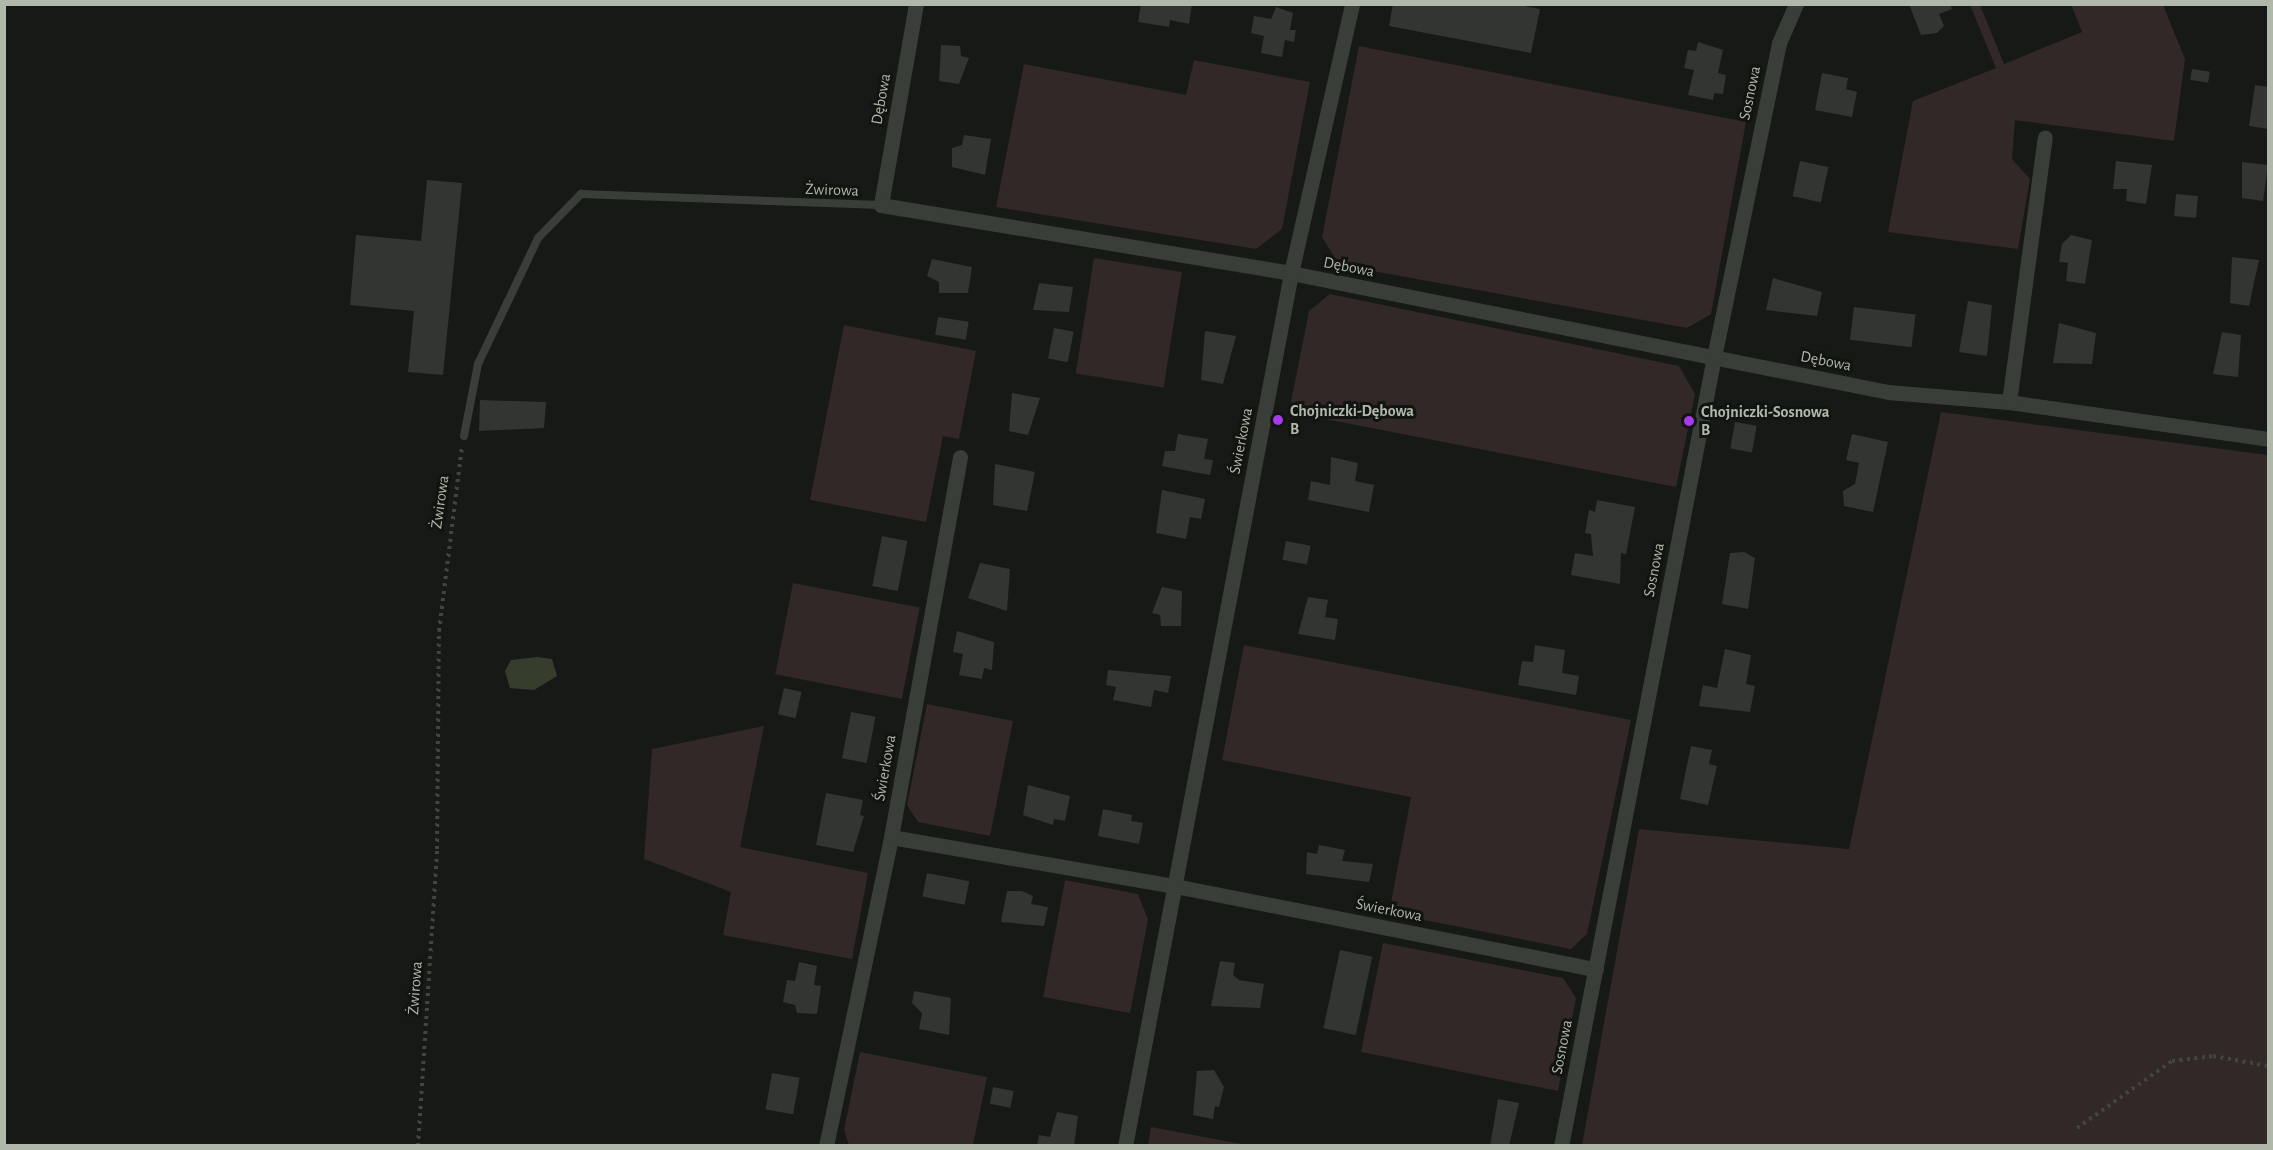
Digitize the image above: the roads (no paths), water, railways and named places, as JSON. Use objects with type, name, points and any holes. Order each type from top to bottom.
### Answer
[{"type":"street","name":"Dębowa","points":[[916,4],[880,205],[1291,273],[1888,392],[2009,402],[2268,439]]},
{"type":"street","name":"Świerkowa","points":[[1125,1146],[1291,273],[1352,4]]},
{"type":"street","name":"Sosnowa","points":[[1562,1146],[1714,357],[1779,43],[1796,4]]},
{"type":"street","points":[[2009,402],[2045,137]]},
{"type":"street","name":"Świerkowa","points":[[826,1146],[891,837],[960,457]]},
{"type":"street","name":"Świerkowa","points":[[891,837],[1175,886],[1596,969]]},
{"type":"lane","name":"Żwirowa","points":[[464,436],[478,364],[538,238],[581,194],[880,205]]},
{"type":"place","name":"Chojniczki-Dębowa B","points":[[1278,420]]},
{"type":"place","name":"Chojniczki-Sosnowa B","points":[[1689,421]]}]
